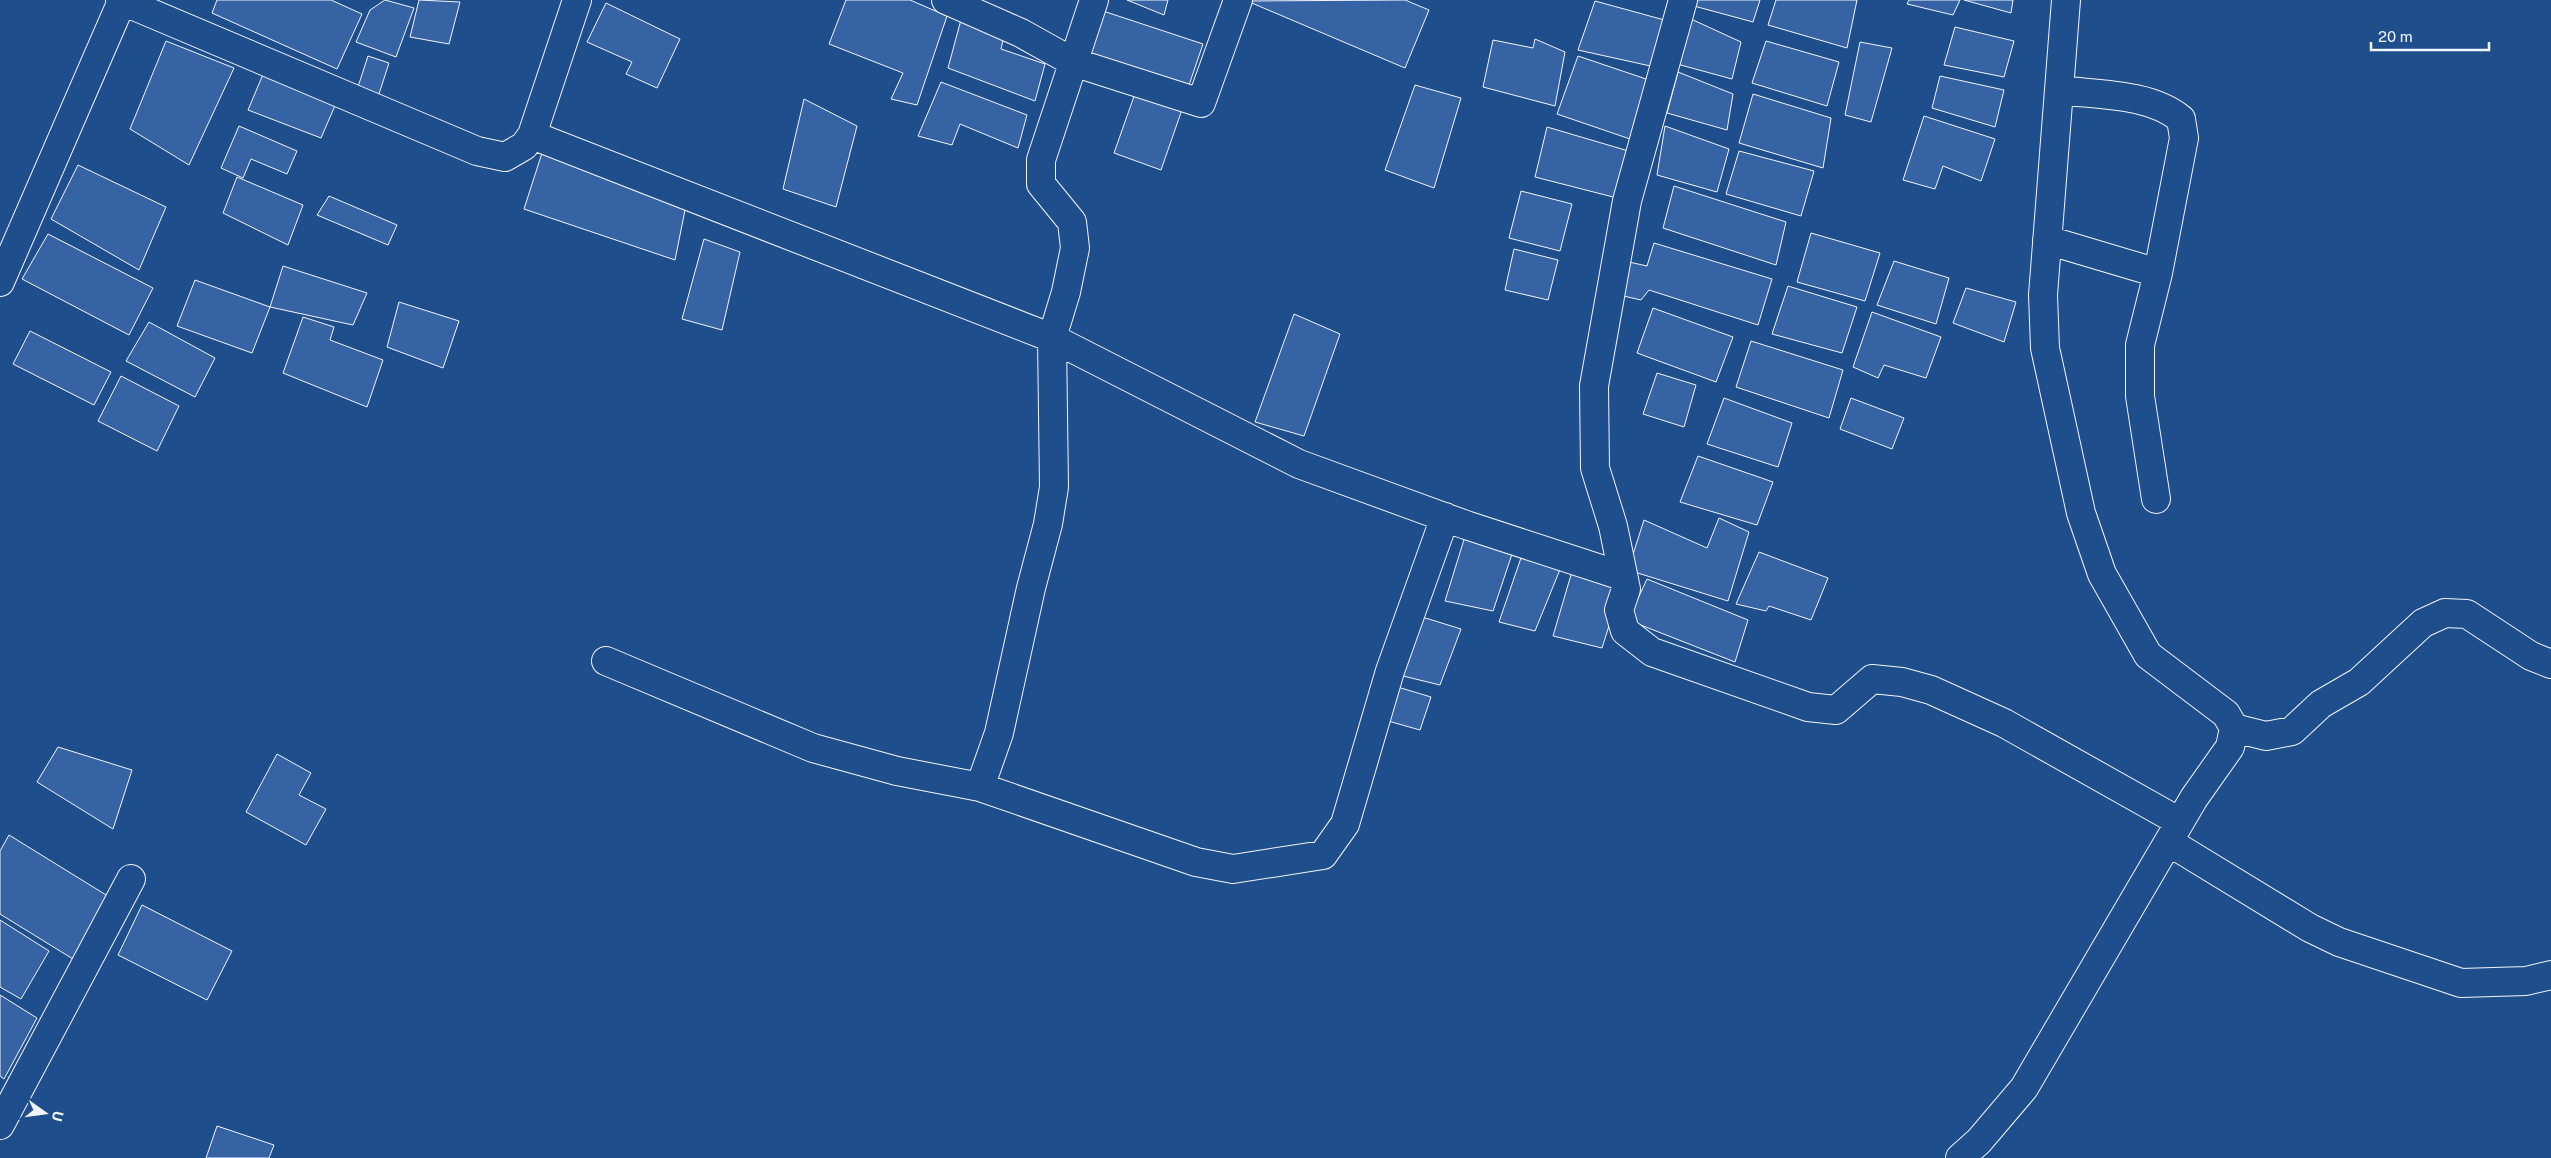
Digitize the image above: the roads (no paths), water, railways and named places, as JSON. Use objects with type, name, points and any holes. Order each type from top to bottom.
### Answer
[{"type":"street","points":[[0,282],[121,0],[477,151],[505,157],[524,146],[532,135],[577,0]]},
{"type":"street","points":[[946,0],[1021,33],[1073,62],[1201,103],[1238,0]]},
{"type":"street","points":[[980,786],[999,733],[1054,487],[1052,338],[1066,292],[1075,248],[1072,222],[1042,184],[1041,160],[1094,0]]},
{"type":"street","points":[[1683,0],[1627,202],[1594,386],[1595,468],[1613,526],[1626,589],[1619,610],[1625,631],[1652,652],[1808,707],[1836,710],[1872,679],[1902,682],[1930,690],[2004,724],[2175,832],[2310,928],[2339,942],[2460,983],[2526,981],[2551,975]]},
{"type":"street","points":[[1960,1158],[1979,1141],[2024,1088],[2175,832],[2230,747],[2234,728],[2226,714],[2148,655],[2102,574],[2081,513],[2045,348],[2043,294],[2066,0]]},
{"type":"street","points":[[2059,90],[2134,99],[2169,110],[2181,119],[2184,138],[2158,273],[2140,345],[2140,396],[2156,499]]},
{"type":"street","points":[[532,135],[1052,338],[1299,464],[1445,517],[1622,576]]},
{"type":"street","points":[[2047,240],[2158,273]]},
{"type":"street","points":[[606,661],[813,748],[897,771],[980,786],[1196,862],[1232,869],[1323,855],[1345,824],[1390,671],[1445,517]]},
{"type":"street","points":[[2234,728],[2266,736],[2292,731],[2321,704],[2359,682],[2423,623],[2445,613],[2467,614],[2531,656],[2551,664]]},
{"type":"street","points":[[0,1125],[132,879]]}]
